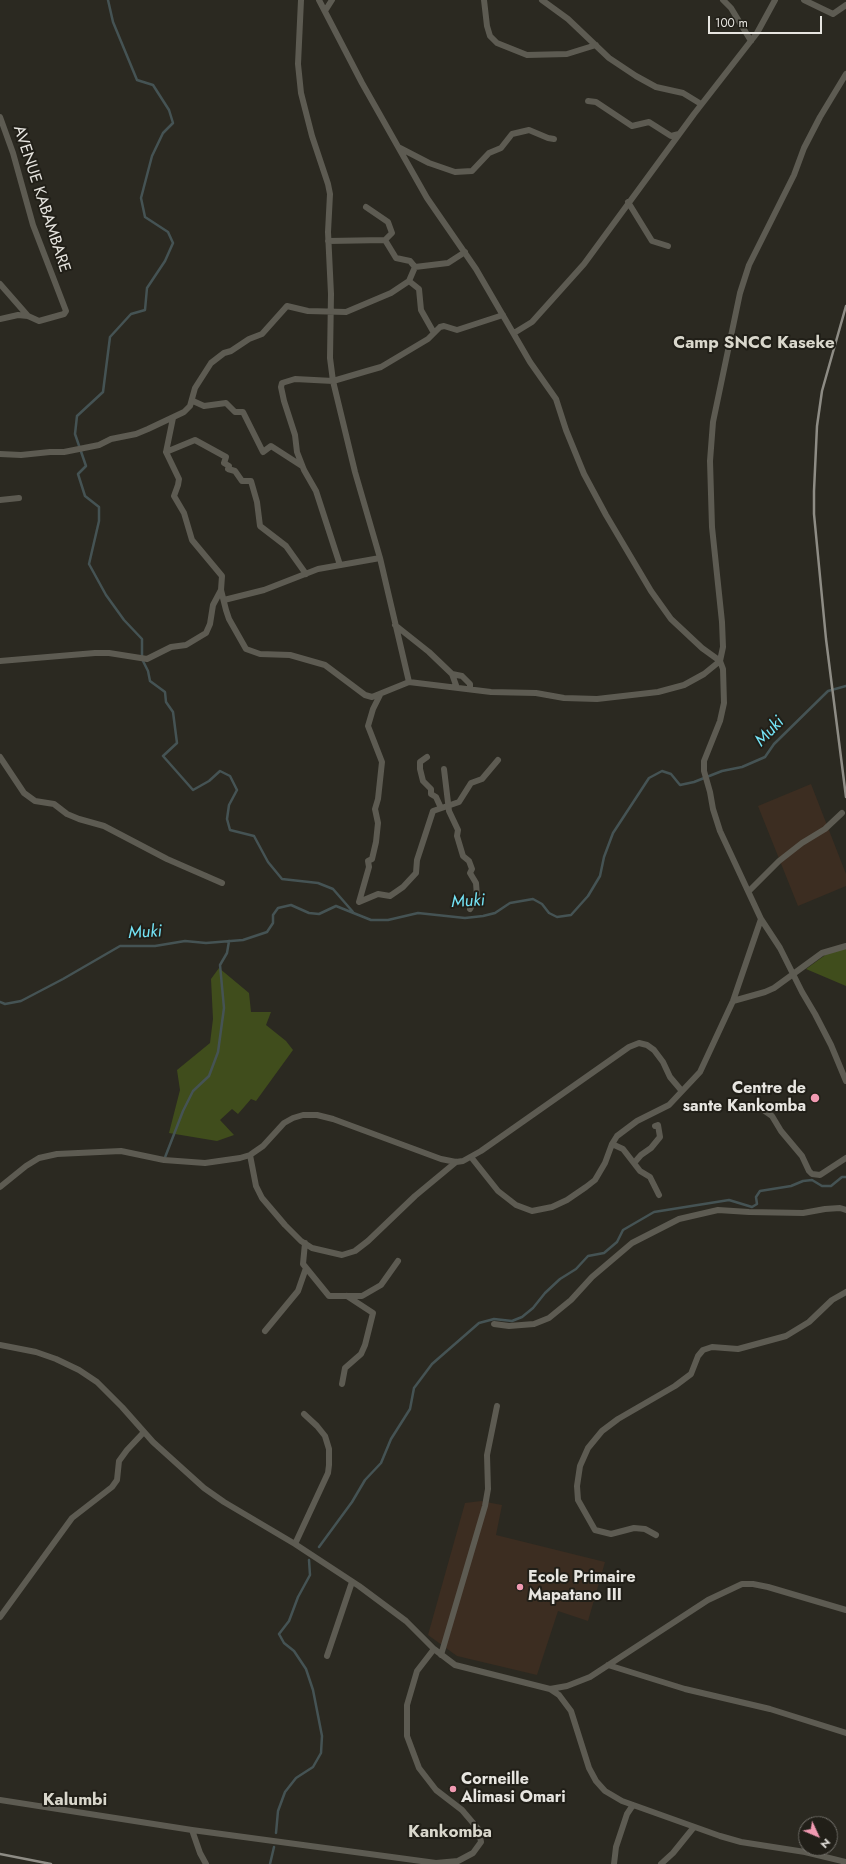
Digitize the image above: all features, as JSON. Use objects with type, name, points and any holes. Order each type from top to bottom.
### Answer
[{"type":"street","points":[[301,0],[298,64],[300,86],[312,136],[329,189],[328,241],[330,358],[333,381],[355,472],[380,558],[409,682]]},
{"type":"street","points":[[319,0],[362,83],[427,198],[465,252],[530,362],[556,399],[566,430],[584,474],[606,515],[651,591],[671,619],[702,648],[720,661]]},
{"type":"street","points":[[325,11],[332,0]]},
{"type":"street","points":[[484,0],[487,26],[490,36],[497,43],[527,55],[567,54],[596,45]]},
{"type":"street","points":[[542,0],[562,14],[609,58],[656,87],[683,93],[701,104]]},
{"type":"street","points":[[723,0],[731,8],[751,41]]},
{"type":"street","points":[[514,333],[532,322],[574,276],[701,104],[751,41],[770,11],[775,0]]},
{"type":"street","points":[[804,0],[833,14],[846,5]]},
{"type":"street","points":[[846,74],[807,142],[794,176],[749,265],[731,332],[713,422],[710,461],[712,527],[722,622],[723,647],[720,661],[723,669],[724,703],[720,721],[707,753],[704,771],[720,831],[749,890],[761,919],[780,948],[831,1045],[846,1081]]},
{"type":"street","points":[[588,101],[596,102],[632,126],[649,122],[671,136],[679,134]]},
{"type":"street","name":"AVENUE KABAMBARE","points":[[0,117],[13,153],[33,225],[66,311],[64,314],[44,320],[39,320],[28,316]]},
{"type":"street","points":[[400,148],[429,164],[455,172],[472,171],[490,153],[501,148],[512,134],[529,130],[554,139]]},
{"type":"street","points":[[628,202],[652,241],[668,246]]},
{"type":"street","points":[[328,241],[385,240],[392,233],[388,222],[366,207]]},
{"type":"street","points":[[385,240],[396,258],[410,261],[416,267]]},
{"type":"street","points":[[416,267],[448,263],[465,252]]},
{"type":"street","points":[[0,454],[21,455],[64,452],[99,445],[111,439],[136,434],[173,418],[184,412],[193,401],[195,388],[211,363],[224,353],[231,351],[249,339],[262,334],[287,306],[303,310],[330,313],[346,312],[391,292],[410,281],[416,267]]},
{"type":"street","points":[[410,281],[419,289],[421,310],[434,333]]},
{"type":"street","points":[[0,284],[28,316]]},
{"type":"street","points":[[0,319],[18,315],[28,316]]},
{"type":"street","points":[[340,564],[316,491],[302,466],[297,452],[295,435],[282,394],[282,383],[295,379],[333,381],[381,367],[428,339],[444,326],[457,330],[503,315]]},
{"type":"street","points":[[193,401],[204,406],[226,403],[235,412],[243,412],[263,452],[271,446],[302,466]]},
{"type":"street","points":[[173,418],[166,452],[179,479],[174,496],[184,513],[192,540],[222,576],[221,590],[229,619],[246,649],[260,654],[290,655],[325,665],[365,695],[372,697],[409,682],[491,692],[536,693],[564,698],[596,699],[628,696],[658,692],[684,685],[704,674],[720,661]]},
{"type":"street","points":[[166,452],[195,440],[226,457],[224,463],[229,466],[228,469],[235,471],[242,480],[251,481],[258,502],[260,526],[286,546],[306,574]]},
{"type":"street","points":[[0,500],[19,498]]},
{"type":"street","points":[[224,600],[264,590],[306,574],[340,564],[380,558]]},
{"type":"street","points":[[0,661],[95,653],[109,653],[147,659],[171,647],[186,645],[206,633],[210,624],[213,605],[221,590]]},
{"type":"street","points":[[395,625],[429,652],[452,674],[457,688]]},
{"type":"street","points":[[452,674],[462,676],[470,684],[470,689]]},
{"type":"street","points":[[380,695],[373,709],[368,726],[382,762],[378,799],[375,809],[378,823],[376,842],[372,858],[368,861],[370,867],[359,902],[378,894],[390,896],[403,887],[416,873],[417,860],[433,811],[459,802],[472,783],[482,779],[498,760]]},
{"type":"street","points":[[0,757],[24,793],[35,801],[54,804],[67,814],[104,826],[167,859],[222,882]]},
{"type":"street","points":[[427,757],[420,762],[420,770],[423,781],[431,789],[431,794],[436,797],[441,808]]},
{"type":"street","points":[[444,769],[448,806],[458,830],[457,836],[463,856],[469,861],[472,869],[470,873],[476,883],[477,896],[470,909]]},
{"type":"street","points":[[749,890],[779,861],[802,843],[825,829],[842,813]]},
{"type":"street","points":[[471,1157],[498,1191],[516,1205],[532,1211],[552,1207],[567,1200],[595,1180],[606,1163],[612,1144],[617,1136],[637,1121],[669,1104],[700,1072],[733,1001],[761,919]]},
{"type":"street","points":[[733,1001],[774,988],[792,973],[822,953],[846,946]]},
{"type":"street","points":[[250,1155],[256,1186],[262,1198],[285,1224],[305,1243],[318,1250],[342,1255],[356,1250],[383,1228],[415,1196],[456,1162],[471,1157],[629,1047],[639,1043],[647,1045],[654,1050],[663,1062],[670,1077],[681,1090]]},
{"type":"street","points":[[762,1109],[772,1116],[781,1131],[799,1152],[812,1174],[820,1175],[846,1158]]},
{"type":"street","points":[[0,1187],[26,1166],[39,1158],[57,1154],[121,1151],[164,1160],[205,1163],[250,1155],[263,1146],[284,1123],[303,1115],[317,1115],[333,1119],[441,1159],[456,1162]]},
{"type":"street","points":[[634,1163],[641,1155],[652,1148],[660,1137],[658,1126],[655,1126]]},
{"type":"street","points":[[612,1144],[623,1149],[640,1171],[650,1177],[659,1195]]},
{"type":"street","points":[[494,1324],[509,1326],[534,1324],[548,1318],[571,1300],[592,1277],[632,1243],[679,1220],[718,1210],[803,1213],[825,1209],[840,1208],[846,1210]]},
{"type":"street","points":[[305,1243],[303,1264],[329,1296],[362,1296],[381,1285],[398,1262]]},
{"type":"street","points":[[265,1331],[298,1291],[306,1268]]},
{"type":"street","points":[[656,1535],[640,1528],[634,1528],[611,1534],[595,1530],[578,1500],[577,1486],[580,1466],[588,1448],[602,1431],[618,1419],[675,1386],[691,1374],[698,1356],[703,1350],[712,1347],[738,1349],[786,1336],[809,1322],[832,1300],[846,1292]]},
{"type":"street","points":[[342,1384],[345,1368],[361,1354],[365,1345],[373,1313],[347,1296]]},
{"type":"street","points":[[0,1346],[36,1352],[79,1370],[105,1388],[144,1432],[174,1462],[204,1488],[224,1502],[295,1544],[352,1582],[406,1621],[441,1655],[461,1667],[550,1689],[559,1695],[571,1711],[589,1768],[596,1781],[605,1791],[633,1805],[741,1842],[804,1852],[846,1862]]},
{"type":"street","points":[[441,1655],[485,1506],[488,1489],[487,1455],[498,1406]]},
{"type":"street","points":[[295,1544],[328,1473],[329,1465],[329,1450],[325,1436],[304,1414]]},
{"type":"street","points":[[0,1617],[72,1518],[112,1487],[116,1480],[119,1461],[144,1432]]},
{"type":"street","points":[[327,1656],[352,1582]]},
{"type":"street","points":[[550,1689],[590,1677],[708,1600],[742,1584],[753,1584],[768,1587],[846,1610]]},
{"type":"street","points":[[0,1800],[192,1830],[436,1863],[458,1861],[473,1853],[481,1842],[479,1830],[462,1810],[436,1790],[419,1768],[407,1736],[407,1705],[417,1671],[434,1649]]},
{"type":"street","points":[[608,1665],[685,1689],[770,1709],[846,1733]]},
{"type":"street","points":[[614,1864],[616,1847],[627,1814],[633,1805]]},
{"type":"street","points":[[661,1864],[673,1853],[694,1827]]},
{"type":"street","points":[[192,1830],[200,1853],[206,1864]]},
{"type":"shaded area","points":[[811,784],[846,874],[846,886],[798,906],[758,806]]},
{"type":"shaded area","name":"Ecole Primaire Mapatano III","points":[[481,1501],[502,1505],[496,1535],[605,1562],[588,1621],[558,1611],[537,1675],[457,1656],[428,1635],[465,1503]]},
{"type":"green space","points":[[846,948],[846,986],[806,969],[828,953]]},
{"type":"green space","points":[[219,968],[249,993],[251,1012],[271,1012],[266,1025],[286,1041],[293,1050],[256,1101],[251,1099],[238,1114],[232,1109],[220,1120],[234,1135],[217,1141],[169,1133],[180,1090],[177,1070],[210,1043],[213,1019],[211,979]]},
{"type":"waterway","points":[[108,0],[113,22],[137,80],[153,85],[169,110],[173,123],[163,133],[152,156],[141,198],[145,217],[168,232],[173,243],[165,261],[147,288],[145,310],[131,314],[110,337],[103,392],[77,416],[75,434],[86,466],[78,474],[85,496],[99,507],[99,521],[89,564],[106,595],[124,620],[142,639],[142,659],[148,671],[150,681],[165,692],[166,702],[173,712],[177,743],[163,756],[193,790],[209,781],[220,771],[230,776],[237,790],[229,805],[227,819],[230,830],[254,836],[268,862],[282,879],[318,883],[333,889],[353,912]]},
{"type":"waterway","name":"Muki","points":[[0,1002],[5,1004],[21,1001],[120,946],[155,946],[185,941],[206,943],[243,940],[267,932],[273,923],[273,915],[278,908],[291,905],[309,913],[319,914],[336,906],[371,920],[388,920],[418,913],[465,918],[483,916],[495,913],[510,903],[533,899],[542,904],[549,913],[557,917],[571,915],[588,896],[600,876],[604,857],[613,833],[649,778],[662,771],[671,774],[680,785],[694,782],[722,771],[742,767],[765,757],[774,744],[828,691],[846,686]]},
{"type":"waterway","points":[[164,1160],[183,1111],[193,1091],[209,1076],[218,1052],[224,1008],[220,965],[227,953],[229,941]]},
{"type":"waterway","points":[[319,1547],[352,1502],[365,1480],[381,1463],[391,1439],[410,1409],[414,1388],[432,1364],[479,1323],[494,1319],[512,1321],[522,1317],[533,1308],[545,1293],[560,1279],[576,1269],[588,1256],[604,1253],[617,1242],[623,1230],[654,1212],[729,1200],[752,1207],[757,1204],[756,1197],[760,1191],[791,1186],[803,1181],[812,1180],[822,1186],[831,1186],[842,1177],[846,1177]]},
{"type":"waterway","points":[[276,1833],[278,1811],[285,1792],[296,1778],[313,1767],[321,1753],[322,1736],[313,1690],[306,1669],[294,1651],[284,1643],[279,1634],[289,1621],[298,1597],[310,1575],[309,1560]]},
{"type":"waterway","points":[[270,1864],[274,1847]]},
{"type":"railway","points":[[846,306],[822,391],[817,426],[814,491],[814,514],[826,639],[846,797]]},
{"type":"railway","points":[[0,1854],[51,1864]]},
{"type":"place","name":"Centre de sante Kankomba","points":[[815,1098]]},
{"type":"place","name":"Ecole Primaire Mapatano III","points":[[520,1587]]},
{"type":"place","name":"Corneille Alimasi Omari","points":[[453,1789]]},
{"type":"district","name":"Camp SNCC Kaseke","points":[[754,344]]},
{"type":"district","name":"Kalumbi","points":[[75,1801]]},
{"type":"district","name":"Kankomba","points":[[450,1833]]}]
